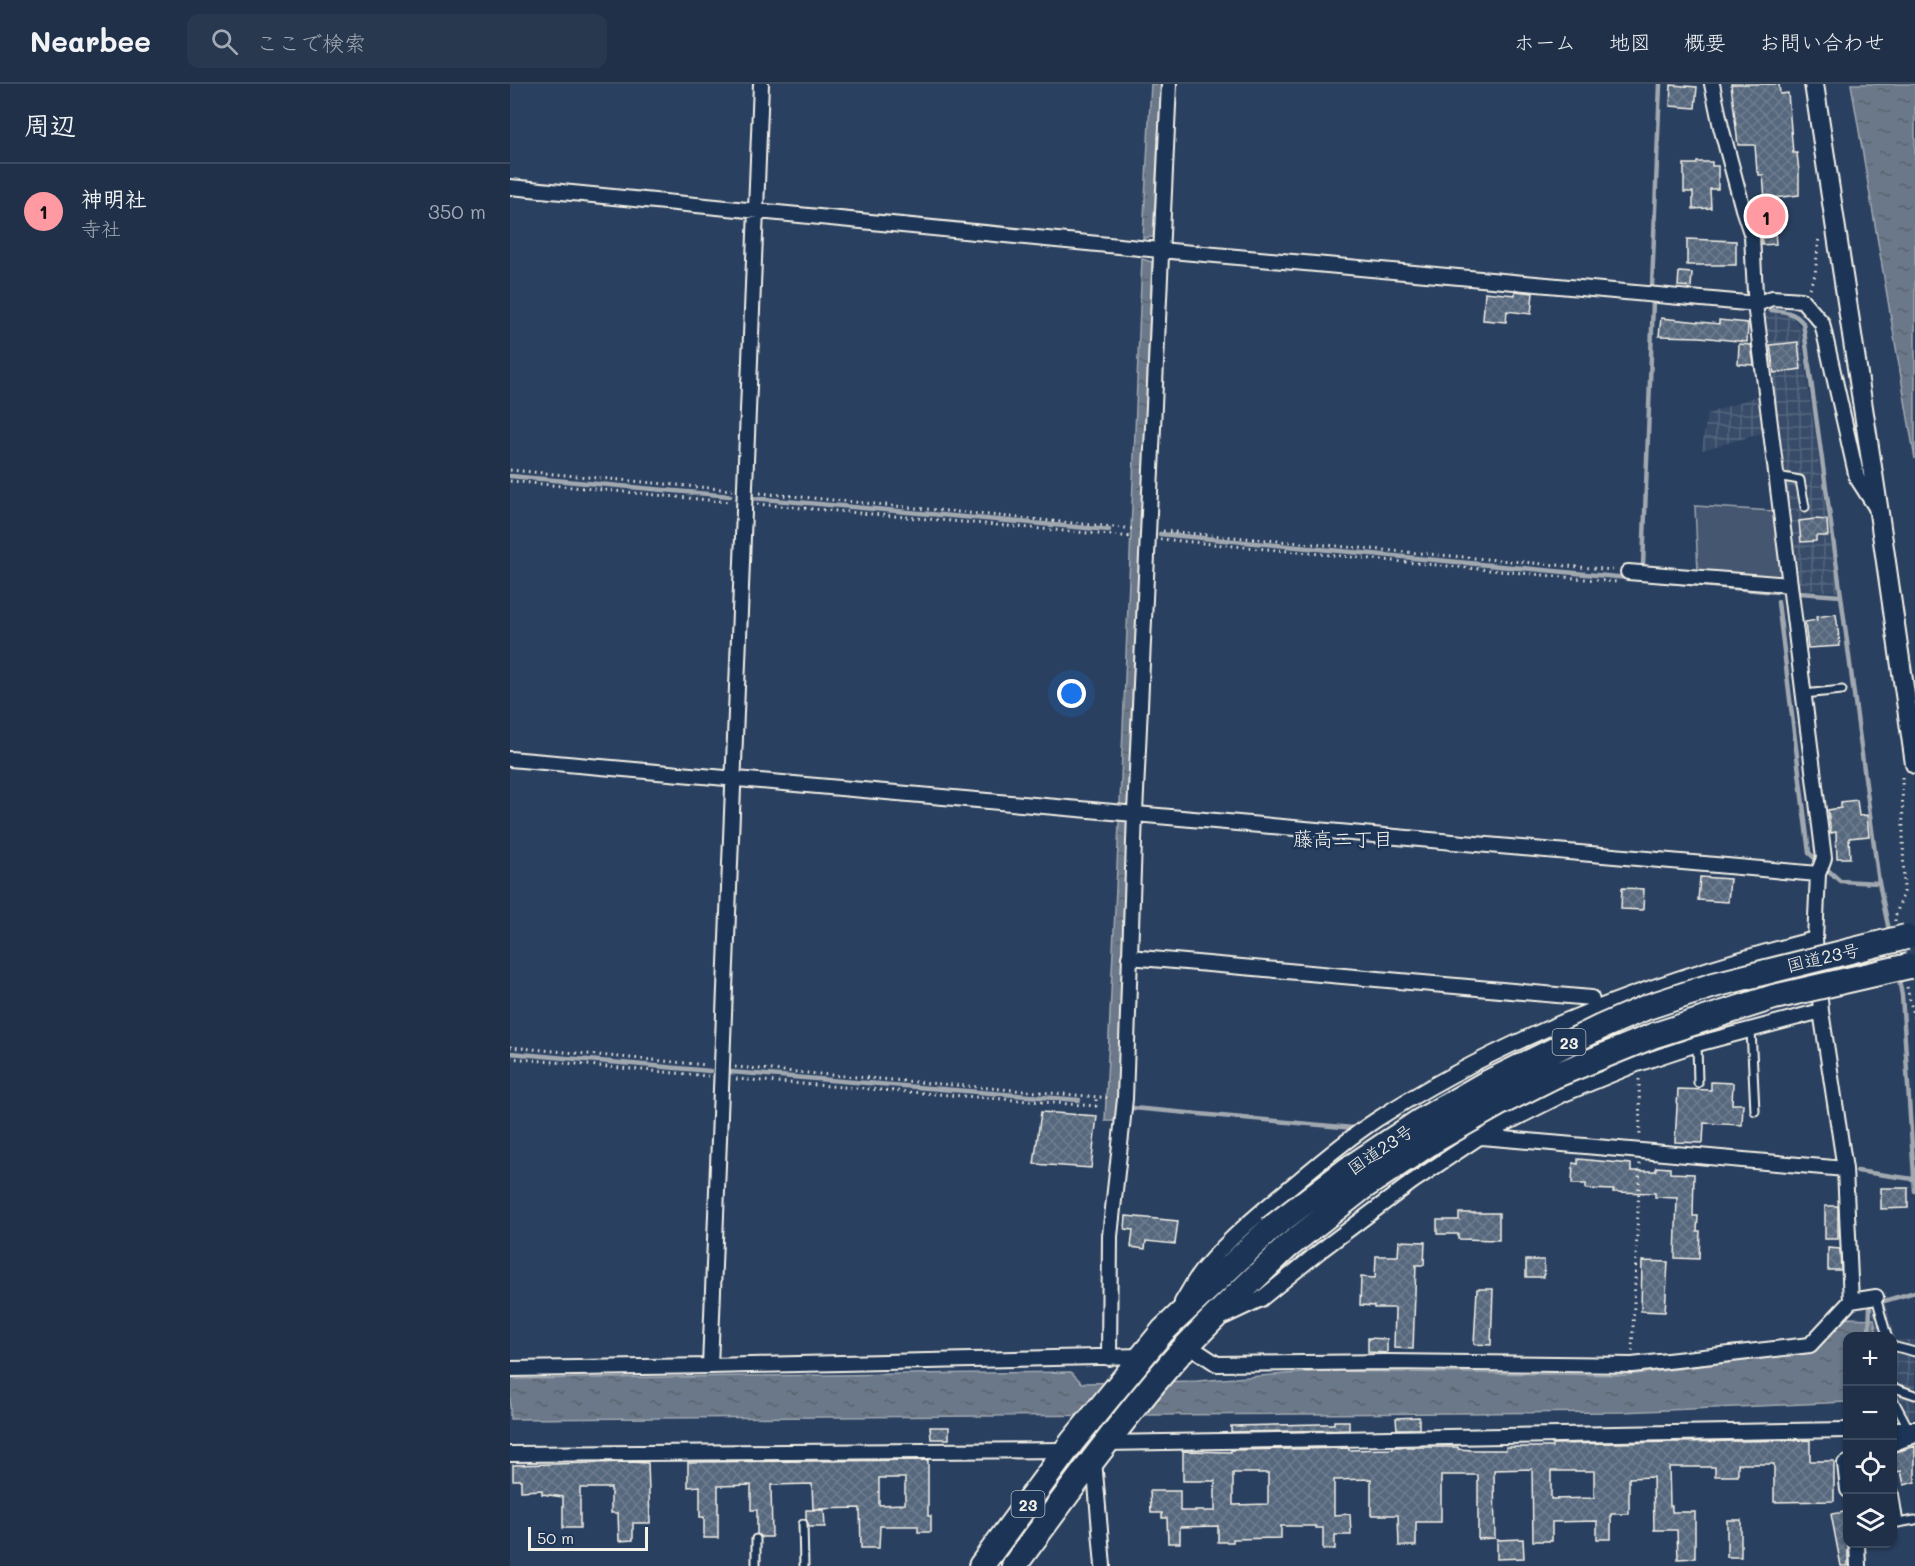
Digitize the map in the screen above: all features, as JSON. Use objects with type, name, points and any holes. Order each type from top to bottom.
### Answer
[{"type":"highway","name":"国道23号","points":[[981,1566],[1070,1446],[1163,1332],[1270,1229],[1347,1170],[1419,1122],[1485,1084],[1581,1036],[1647,1007],[1714,985],[1906,933]]},
{"type":"highway","name":"国道23号","points":[[1014,1566],[1100,1450],[1180,1354],[1287,1247],[1362,1188],[1433,1141],[1498,1104],[1554,1076],[1655,1035],[1754,1004],[1910,969]]},
{"type":"highway","points":[[967,1566],[986,1542],[1043,1484]]},
{"type":"street","points":[[710,1366],[761,84]]},
{"type":"street","points":[[1108,1358],[1110,1236],[1125,1099],[1129,957],[1128,812],[1148,534],[1169,84]]},
{"type":"street","points":[[1712,84],[1721,127],[1752,236],[1757,304],[1804,694],[1820,867],[1815,939],[1821,1011],[1845,1169],[1851,1301]]},
{"type":"street","points":[[1814,84],[1880,513],[1915,764]]},
{"type":"street","points":[[510,187],[1160,250],[1757,304],[1772,298],[1802,300],[1822,323],[1857,478],[1880,513]]},
{"type":"street","points":[[1628,572],[1790,585]]},
{"type":"street","points":[[510,759],[1128,812],[1820,867]]},
{"type":"street","points":[[1163,1332],[1203,1268],[1262,1211],[1327,1156],[1375,1120],[1461,1069],[1594,1008],[1694,974],[1815,939]]},
{"type":"street","points":[[1129,957],[1591,998],[1594,1008]]},
{"type":"street","points":[[1206,1326],[1261,1299],[1320,1251],[1412,1182],[1481,1136],[1564,1094],[1637,1064],[1697,1044],[1821,1011]]},
{"type":"street","points":[[1481,1136],[1845,1169]]},
{"type":"street","points":[[1180,1354],[1217,1364],[1388,1362],[1632,1365],[1810,1346],[1851,1301],[1876,1297]]},
{"type":"street","points":[[510,1369],[1142,1356]]},
{"type":"street","points":[[1897,1429],[1913,1431]]},
{"type":"street","points":[[1103,1566],[1100,1450],[1843,1430]]},
{"type":"street","points":[[1897,1441],[1913,1431]]},
{"type":"street","points":[[510,1454],[1070,1446]]},
{"type":"street","points":[[1857,1548],[1858,1566]]},
{"type":"lane","points":[[1777,476],[1800,480],[1805,507]]},
{"type":"lane","points":[[1804,694],[1842,690]]},
{"type":"lane","points":[[1751,1030],[1755,1111]]},
{"type":"lane","points":[[1697,1044],[1698,1083]]},
{"type":"lane","points":[[1876,1297],[1886,1332]]},
{"type":"lane","points":[[1897,1347],[1915,1352]]},
{"type":"lane","points":[[1897,1388],[1915,1395]]},
{"type":"lane","points":[[1897,1404],[1913,1431]]},
{"type":"lane","points":[[1897,1523],[1915,1520]]},
{"type":"lane","points":[[803,1524],[804,1566]]},
{"type":"lane","points":[[756,1539],[756,1566]]},
{"type":"path","points":[[1802,300],[1815,274],[1820,228]]},
{"type":"path","points":[[510,470],[744,497],[1127,536]]},
{"type":"path","points":[[510,481],[744,497],[1127,528]]},
{"type":"path","points":[[1148,534],[1628,572]]},
{"type":"path","points":[[1148,534],[1617,582]]},
{"type":"path","points":[[1906,933],[1895,917],[1904,892],[1902,753],[1912,743]]},
{"type":"path","points":[[1910,969],[1915,1023]]},
{"type":"path","points":[[510,1047],[721,1072],[1096,1106],[1096,1096]]},
{"type":"path","points":[[510,1058],[1102,1097]]},
{"type":"path","points":[[1632,1365],[1640,1151],[1637,1064]]},
{"type":"shaded area","points":[[1778,312],[1790,315],[1799,325],[1838,592],[1797,589],[1764,313]]},
{"type":"shaded area","points":[[1759,395],[1763,433],[1702,450],[1707,414]]},
{"type":"shaded area","points":[[1695,506],[1773,511],[1782,574],[1778,578],[1698,571]]},
{"type":"shaded area","points":[[1886,1304],[1893,1332],[1876,1332],[1872,1309]]},
{"type":"shaded area","points":[[1897,1340],[1915,1340],[1915,1417],[1897,1421]]},
{"type":"water","points":[[1151,84],[1161,84],[1153,237],[1143,238]]},
{"type":"water","points":[[1851,84],[1915,84],[1915,459]]},
{"type":"water","points":[[1142,259],[1152,262],[1116,1121],[1105,1121],[1120,803]]},
{"type":"water","points":[[1846,1318],[1874,1319],[1876,1332],[1843,1332],[1843,1402],[1622,1412],[510,1419],[510,1379],[1071,1372],[1082,1383],[1197,1381],[1325,1371],[1627,1375],[1809,1353]]},
{"type":"building","points":[[1731,84],[1779,84],[1780,94],[1788,93],[1793,153],[1797,153],[1799,195],[1765,199],[1763,175],[1757,172],[1755,145],[1738,145]]},
{"type":"building","points":[[1671,85],[1697,87],[1695,108],[1670,106]]},
{"type":"building","points":[[1697,162],[1712,162],[1712,166],[1718,166],[1718,189],[1710,189],[1711,208],[1693,209],[1693,192],[1684,192],[1684,164],[1697,164]]},
{"type":"building","points":[[1761,219],[1774,219],[1776,244],[1762,245]]},
{"type":"building","points":[[1687,239],[1736,241],[1736,265],[1687,265]]},
{"type":"building","points":[[1679,272],[1692,273],[1691,287],[1678,286]]},
{"type":"building","points":[[1515,291],[1533,293],[1531,314],[1507,311],[1506,322],[1483,320],[1485,292],[1515,295]]},
{"type":"building","points":[[1661,318],[1719,324],[1719,320],[1748,323],[1747,342],[1659,336]]},
{"type":"building","points":[[1798,342],[1801,369],[1774,373],[1770,345]]},
{"type":"building","points":[[1739,344],[1751,345],[1754,365],[1738,364]]},
{"type":"building","points":[[1827,520],[1828,536],[1816,536],[1816,541],[1801,542],[1799,521]]},
{"type":"building","points":[[1836,614],[1840,646],[1808,648],[1805,622],[1817,620],[1816,617]]},
{"type":"building","points":[[1857,800],[1859,816],[1867,815],[1869,836],[1849,838],[1850,858],[1837,858],[1836,832],[1831,833],[1828,810],[1841,808],[1841,802]]},
{"type":"building","points":[[1700,877],[1730,879],[1728,902],[1698,900]]},
{"type":"building","points":[[1622,888],[1644,889],[1643,910],[1621,909]]},
{"type":"building","points":[[1711,1082],[1733,1083],[1732,1104],[1743,1104],[1742,1125],[1704,1123],[1703,1143],[1675,1142],[1678,1089],[1711,1090]]},
{"type":"building","points":[[1041,1112],[1097,1116],[1091,1168],[1034,1164]]},
{"type":"building","points":[[1578,1159],[1631,1164],[1631,1171],[1656,1171],[1656,1167],[1670,1168],[1670,1173],[1694,1174],[1693,1216],[1698,1216],[1699,1259],[1675,1258],[1677,1198],[1655,1197],[1655,1193],[1586,1189],[1586,1184],[1572,1184],[1573,1163],[1578,1164]]},
{"type":"building","points":[[1881,1188],[1908,1188],[1908,1208],[1881,1209]]},
{"type":"building","points":[[1825,1206],[1838,1206],[1838,1239],[1825,1239]]},
{"type":"building","points":[[1459,1213],[1499,1213],[1499,1240],[1458,1239],[1458,1234],[1437,1234],[1437,1220],[1459,1220]]},
{"type":"building","points":[[1126,1216],[1178,1221],[1175,1244],[1146,1241],[1145,1249],[1131,1247],[1133,1230],[1125,1229]]},
{"type":"building","points":[[1399,1241],[1425,1242],[1424,1265],[1416,1265],[1413,1349],[1394,1348],[1395,1308],[1360,1305],[1361,1277],[1375,1278],[1376,1256],[1398,1256]]},
{"type":"building","points":[[1828,1248],[1840,1249],[1841,1270],[1828,1270]]},
{"type":"building","points":[[1526,1260],[1544,1260],[1544,1277],[1526,1277]]},
{"type":"building","points":[[1642,1261],[1668,1262],[1665,1312],[1641,1311]]},
{"type":"building","points":[[1477,1289],[1493,1289],[1491,1345],[1474,1344]]},
{"type":"building","points":[[1368,1338],[1387,1339],[1387,1353],[1368,1352]]},
{"type":"building","points":[[1419,1417],[1419,1429],[1397,1429],[1396,1418]]},
{"type":"building","points":[[1334,1421],[1349,1421],[1349,1430],[1231,1432],[1231,1426],[1334,1424]]},
{"type":"building","points":[[930,1427],[949,1427],[949,1439],[931,1439]]},
{"type":"building","points":[[1810,1440],[1810,1461],[1834,1461],[1834,1501],[1774,1502],[1774,1464],[1738,1464],[1738,1476],[1715,1476],[1715,1467],[1669,1467],[1672,1512],[1695,1512],[1695,1558],[1678,1559],[1677,1530],[1654,1530],[1653,1477],[1629,1478],[1629,1514],[1611,1514],[1611,1539],[1597,1539],[1597,1521],[1552,1522],[1552,1541],[1533,1541],[1532,1469],[1494,1470],[1495,1538],[1478,1539],[1478,1475],[1441,1475],[1441,1522],[1416,1522],[1416,1546],[1399,1546],[1398,1515],[1371,1515],[1371,1479],[1334,1480],[1334,1515],[1350,1514],[1351,1535],[1335,1535],[1335,1549],[1323,1549],[1323,1528],[1316,1528],[1316,1526],[1281,1526],[1281,1538],[1233,1539],[1233,1542],[1218,1542],[1218,1526],[1180,1527],[1180,1543],[1168,1543],[1167,1518],[1162,1518],[1162,1513],[1151,1513],[1150,1491],[1180,1491],[1180,1511],[1215,1511],[1215,1481],[1183,1481],[1183,1451],[1231,1452],[1231,1450],[1349,1448],[1349,1450],[1393,1449],[1393,1447],[1506,1450],[1506,1447],[1552,1447],[1552,1444]],"holes":[[[1551,1471],[1594,1471],[1594,1498],[1551,1499]],[[1233,1473],[1268,1473],[1268,1504],[1233,1505]]]},
{"type":"building","points":[[1915,1446],[1915,1482],[1904,1485],[1901,1471],[1897,1472],[1897,1452]]},
{"type":"building","points":[[928,1460],[928,1516],[931,1516],[931,1532],[918,1532],[918,1526],[880,1526],[879,1548],[861,1548],[860,1508],[813,1509],[812,1484],[771,1485],[772,1537],[761,1537],[757,1534],[757,1510],[751,1510],[751,1485],[718,1486],[718,1538],[704,1538],[704,1517],[700,1517],[700,1486],[688,1487],[688,1462]],"holes":[[[879,1478],[905,1478],[905,1504],[879,1505]]]},
{"type":"building","points":[[648,1463],[650,1523],[633,1523],[633,1540],[619,1541],[618,1513],[611,1513],[611,1488],[580,1488],[580,1528],[563,1528],[563,1497],[542,1494],[542,1490],[521,1491],[521,1480],[513,1480],[513,1465]]},
{"type":"building","points":[[806,1510],[824,1510],[825,1527],[809,1527]]},
{"type":"building","points":[[1843,1512],[1843,1548],[1848,1548],[1848,1566],[1841,1566],[1831,1514]]},
{"type":"building","points":[[1727,1520],[1741,1520],[1741,1557],[1727,1557]]},
{"type":"building","points":[[1523,1539],[1524,1558],[1497,1559],[1497,1540]]},
{"type":"waterway","points":[[1652,286],[1660,84]]},
{"type":"waterway","points":[[1643,566],[1653,302]]},
{"type":"waterway","points":[[1770,310],[1796,316],[1803,323],[1841,596]]},
{"type":"waterway","points":[[510,476],[730,496]]},
{"type":"waterway","points":[[752,498],[1109,530]]},
{"type":"waterway","points":[[1160,534],[1776,592]]},
{"type":"waterway","points":[[1799,593],[1841,596],[1879,883],[1890,935]]},
{"type":"waterway","points":[[1778,602],[1809,853],[1840,881],[1879,883]]},
{"type":"waterway","points":[[1898,975],[1902,995],[1915,1191]]},
{"type":"waterway","points":[[510,1053],[710,1071]]},
{"type":"waterway","points":[[730,1072],[1079,1100]]},
{"type":"waterway","points":[[1133,1108],[1353,1128]]},
{"type":"waterway","points":[[1857,1171],[1913,1179]]},
{"type":"waterway","points":[[1884,1301],[1915,1292]]},
{"type":"waterway","points":[[1869,1332],[1870,1306]]},
{"type":"place","name":"神明社","points":[[1766,216]]},
{"type":"district","name":"藤高二丁目","points":[[1343,838]]}]
